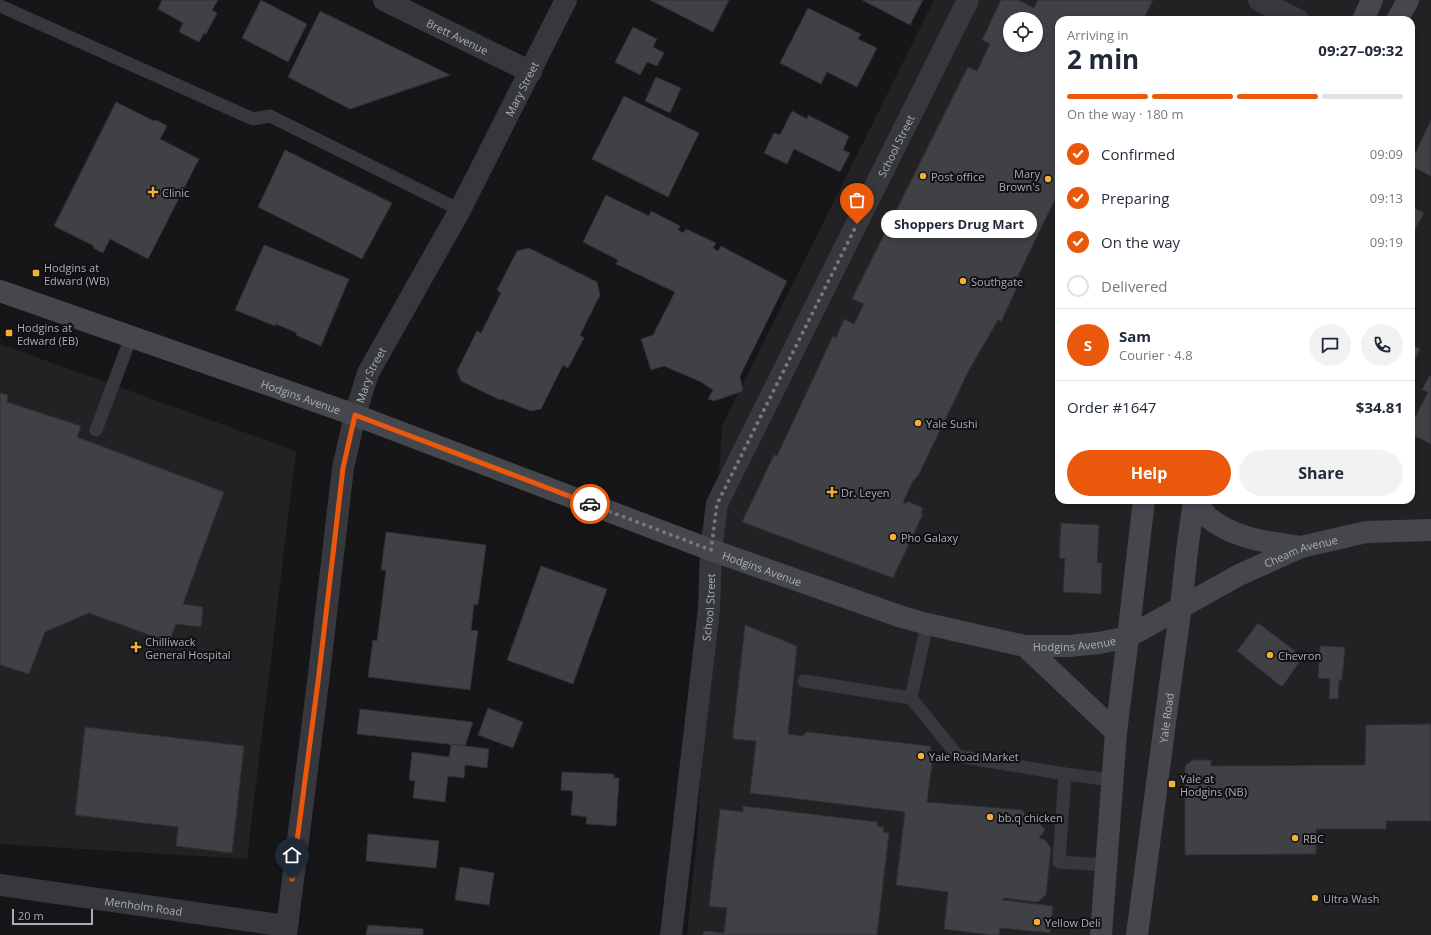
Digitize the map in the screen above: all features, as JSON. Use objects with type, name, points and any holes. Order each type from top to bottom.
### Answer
[{"type":"main road","points":[[1364,16],[1372,0]]},
{"type":"main road","points":[[1399,16],[1408,0]]},
{"type":"main road","name":"Hodgins Avenue","points":[[0,291],[355,415],[711,550],[902,617],[1025,646],[1069,646],[1099,643],[1128,636]]},
{"type":"main road","points":[[1101,935],[1116,732],[1144,504]]},
{"type":"main road","name":"Yale Road","points":[[1138,935],[1181,606],[1186,551],[1193,504]]},
{"type":"main road","points":[[1197,504],[1207,515],[1224,527],[1257,541],[1301,547]]},
{"type":"main road","name":"Cheam Avenue","points":[[1128,636],[1239,574],[1301,547],[1366,532],[1431,530]]},
{"type":"main road","points":[[1025,646],[1116,732]]},
{"type":"street","name":"Brett Avenue","points":[[384,0],[531,72]]},
{"type":"street","name":"Mary Street","points":[[286,930],[319,674],[343,468],[355,415],[368,373],[460,210],[566,0]]},
{"type":"street","name":"School Street","points":[[671,935],[709,609],[711,550],[717,504],[968,0]]},
{"type":"street","points":[[1259,0],[1290,16]]},
{"type":"street","name":"Menholm Road","points":[[0,886],[286,930]]},
{"type":"lane","points":[[0,6],[253,119],[270,116],[460,210]]},
{"type":"lane","points":[[96,430],[132,337]]},
{"type":"lane","points":[[911,698],[927,624]]},
{"type":"lane","points":[[804,681],[911,698],[958,756],[1065,774],[1112,780]]},
{"type":"lane","points":[[1065,774],[1059,862],[1105,865]]},
{"type":"shaded area","points":[[934,0],[1431,0],[1431,935],[687,935],[697,839],[722,426]]},
{"type":"shaded area","name":"Chilliwack General Hospital","points":[[0,344],[296,451],[247,859],[0,844]]},
{"type":"building","points":[[162,0],[218,0],[212,10],[217,13],[206,34],[204,33],[199,42],[179,32],[183,23],[158,9]]},
{"type":"building","points":[[261,0],[307,24],[288,62],[242,38]]},
{"type":"building","points":[[650,0],[729,0],[713,32]]},
{"type":"building","points":[[862,0],[923,0],[910,25]]},
{"type":"building","points":[[1001,0],[1018,0],[1034,8],[1038,0],[1153,0],[1145,16],[1055,16],[1055,199],[1016,280],[1020,281],[1001,322],[998,320],[969,370],[918,476],[913,481],[903,502],[906,504],[907,501],[923,508],[921,513],[923,514],[893,578],[742,522],[774,455],[777,456],[833,336],[836,338],[844,319],[854,324],[864,304],[852,299],[968,67],[977,71],[990,44],[982,40]]},
{"type":"building","points":[[808,8],[861,34],[858,39],[877,48],[857,87],[827,72],[821,84],[780,63]]},
{"type":"building","points":[[320,11],[450,75],[350,109],[288,77]]},
{"type":"building","points":[[633,27],[657,39],[653,47],[664,53],[657,66],[647,62],[640,75],[615,62]]},
{"type":"building","points":[[656,77],[681,88],[670,113],[645,101]]},
{"type":"building","points":[[624,96],[699,133],[668,197],[592,159]]},
{"type":"building","points":[[116,102],[167,126],[160,139],[199,159],[148,259],[110,239],[103,253],[93,248],[94,246],[54,226]]},
{"type":"building","points":[[792,111],[807,119],[808,115],[849,136],[843,150],[850,153],[840,172],[794,149],[787,164],[764,153],[774,133],[780,135]]},
{"type":"building","points":[[1431,120],[1431,176],[1415,168],[1415,154]]},
{"type":"building","points":[[285,150],[392,203],[362,259],[258,207]]},
{"type":"building","points":[[606,195],[649,216],[651,211],[680,226],[678,230],[683,233],[686,229],[716,243],[713,248],[718,251],[721,246],[787,281],[740,376],[743,391],[714,401],[708,399],[713,390],[701,382],[664,366],[651,370],[641,339],[653,335],[675,292],[616,264],[618,260],[583,242]]},
{"type":"building","points":[[1415,208],[1424,213],[1415,230]]},
{"type":"building","points":[[264,245],[349,279],[321,346],[276,324],[275,326],[235,310]]},
{"type":"building","points":[[529,248],[597,282],[600,295],[580,335],[584,338],[568,368],[563,365],[541,409],[531,411],[501,399],[500,400],[461,381],[457,371],[477,331],[481,333],[501,293],[497,290],[517,251]]},
{"type":"building","points":[[1415,346],[1420,349],[1415,359]]},
{"type":"building","points":[[1429,376],[1431,376],[1431,444],[1415,436],[1415,417],[1428,392],[1422,390]]},
{"type":"building","points":[[0,393],[8,395],[7,402],[81,426],[77,437],[224,492],[183,604],[203,607],[201,627],[176,624],[169,642],[89,613],[45,632],[29,674],[0,665]]},
{"type":"building","points":[[1061,523],[1099,525],[1097,563],[1102,563],[1101,594],[1063,592],[1065,559],[1059,558]]},
{"type":"building","points":[[386,532],[486,545],[478,605],[474,604],[471,630],[478,631],[470,690],[368,677],[373,640],[377,641],[386,570],[381,570]]},
{"type":"building","points":[[541,566],[607,589],[573,684],[507,660]]},
{"type":"building","points":[[1258,623],[1303,657],[1282,687],[1237,651]]},
{"type":"building","points":[[745,625],[797,646],[788,734],[802,736],[807,732],[930,746],[933,757],[927,802],[1022,810],[1027,817],[1027,822],[1036,818],[1045,830],[1039,838],[1045,840],[1051,848],[1046,895],[1038,902],[1003,898],[1003,900],[1053,906],[1050,933],[1000,928],[999,935],[991,935],[944,929],[948,892],[896,885],[905,812],[750,793],[756,741],[733,739]]},
{"type":"building","points":[[1320,646],[1345,647],[1342,680],[1339,680],[1338,699],[1329,699],[1330,679],[1318,678]]},
{"type":"building","points":[[488,708],[523,722],[513,748],[478,735]]},
{"type":"building","points":[[360,709],[473,722],[465,746],[357,734]]},
{"type":"building","points":[[1431,724],[1431,821],[1386,821],[1386,829],[1316,829],[1316,854],[1185,855],[1185,766],[1192,760],[1211,760],[1211,766],[1365,765],[1366,725]]},
{"type":"building","points":[[85,727],[244,746],[232,853],[176,846],[178,827],[75,815]]},
{"type":"building","points":[[451,744],[489,749],[487,768],[465,765],[464,778],[448,776],[445,802],[413,798],[415,781],[409,780],[412,752],[449,757]]},
{"type":"building","points":[[562,772],[614,774],[614,778],[619,778],[616,826],[586,824],[587,817],[571,815],[573,791],[561,790]]},
{"type":"building","points":[[743,806],[877,822],[877,826],[884,827],[883,832],[889,833],[877,935],[703,935],[704,931],[724,933],[727,908],[709,906],[720,809],[743,812]]},
{"type":"building","points":[[368,834],[439,841],[436,868],[366,861]]},
{"type":"building","points":[[460,867],[494,873],[489,905],[455,900]]},
{"type":"building","points":[[368,925],[423,929],[423,935],[366,935]]},
{"type":"way so far","points":[[590,504],[711,550],[717,504],[857,224]]},
{"type":"place","name":"Post office","points":[[923,176]]},
{"type":"place","name":"Mary Brown's","points":[[1048,179]]},
{"type":"place","name":"Clinic","points":[[153,192]]},
{"type":"place","name":"Shoppers Drug Mart","points":[[857,224]]},
{"type":"place","name":"Hodgins at Edward (WB)","points":[[36,273]]},
{"type":"place","name":"Southgate","points":[[963,281]]},
{"type":"place","name":"Hodgins at Edward (EB)","points":[[9,333]]},
{"type":"place","name":"Yale Sushi","points":[[918,423]]},
{"type":"place","name":"Dr. Leyen","points":[[832,492]]},
{"type":"place","name":"Pho Galaxy","points":[[893,537]]},
{"type":"place","name":"Chilliwack General Hospital","points":[[136,647]]},
{"type":"place","name":"Chevron","points":[[1270,655]]},
{"type":"place","name":"Yale Road Market","points":[[921,756]]},
{"type":"place","name":"Yale at Hodgins (NB)","points":[[1172,784]]},
{"type":"place","name":"bb.q chicken","points":[[990,817]]},
{"type":"place","name":"RBC","points":[[1295,838]]},
{"type":"place","name":"Ultra Wash","points":[[1315,898]]},
{"type":"place","name":"Yellow Deli","points":[[1037,922]]},
{"type":"route","points":[[292,879],[319,674],[343,468],[355,415],[590,504]]}]
